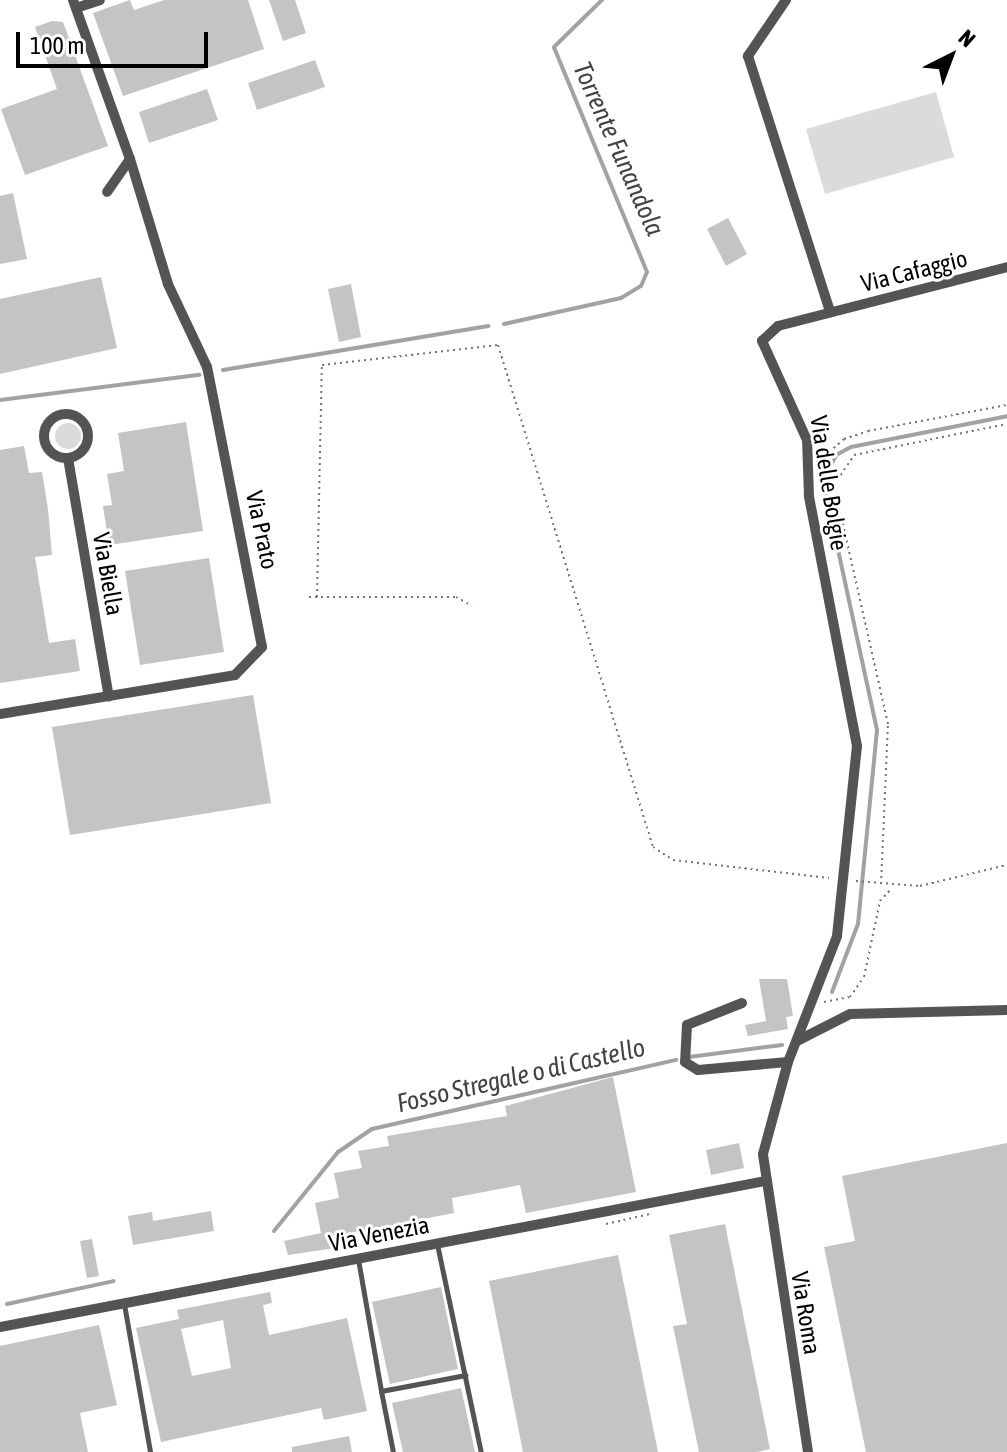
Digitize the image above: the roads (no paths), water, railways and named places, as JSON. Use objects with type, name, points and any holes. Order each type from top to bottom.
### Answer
[{"type":"street","points":[[75,4],[100,0]]},
{"type":"street","points":[[786,0],[748,56],[830,312]]},
{"type":"street","name":"Via Prato","points":[[0,714],[235,675],[258,657],[264,637],[207,367],[168,284],[130,159],[75,4]]},
{"type":"street","points":[[107,192],[130,159]]},
{"type":"street","name":"Via Cafaggio","points":[[830,312],[1007,267]]},
{"type":"street","name":"Via delle Bolgie","points":[[788,1062],[837,936],[846,880],[857,746],[797,409],[762,341],[767,331],[830,312]]},
{"type":"street","name":"Via Biella","points":[[68,458],[86,445],[87,430],[64,415],[50,421],[45,442],[68,458],[109,697]]},
{"type":"street","points":[[742,1003],[687,1025],[685,1062],[708,1070],[788,1062]]},
{"type":"street","points":[[795,1042],[850,1014],[1007,1010]]},
{"type":"street","name":"Via Roma","points":[[788,1062],[764,1144],[765,1181],[808,1452]]},
{"type":"street","name":"Via Venezia","points":[[0,1327],[765,1181]]},
{"type":"lane","points":[[436,1243],[481,1452]]},
{"type":"lane","points":[[358,1258],[393,1452]]},
{"type":"lane","points":[[124,1303],[150,1452]]},
{"type":"lane","points":[[381,1391],[466,1375]]},
{"type":"waterway","name":"Torrente Funandola","points":[[504,324],[621,298],[641,286],[647,272],[554,47],[602,0]]},
{"type":"waterway","name":"Torrente Funandola","points":[[223,370],[488,326]]},
{"type":"waterway","name":"Torrente Funandola","points":[[0,400],[199,375]]},
{"type":"waterway","name":"Fosso Stregale o di Castello","points":[[832,992],[858,924],[877,730],[823,481],[836,455],[851,447],[1007,416]]},
{"type":"waterway","name":"Fosso Stregale o di Castello","points":[[689,1057],[782,1045]]},
{"type":"waterway","name":"Fosso Stregale o di Castello","points":[[274,1231],[338,1152],[372,1129],[676,1060]]},
{"type":"waterway","name":"Fosso Stregale o di Castello","points":[[7,1304],[114,1281]]}]
